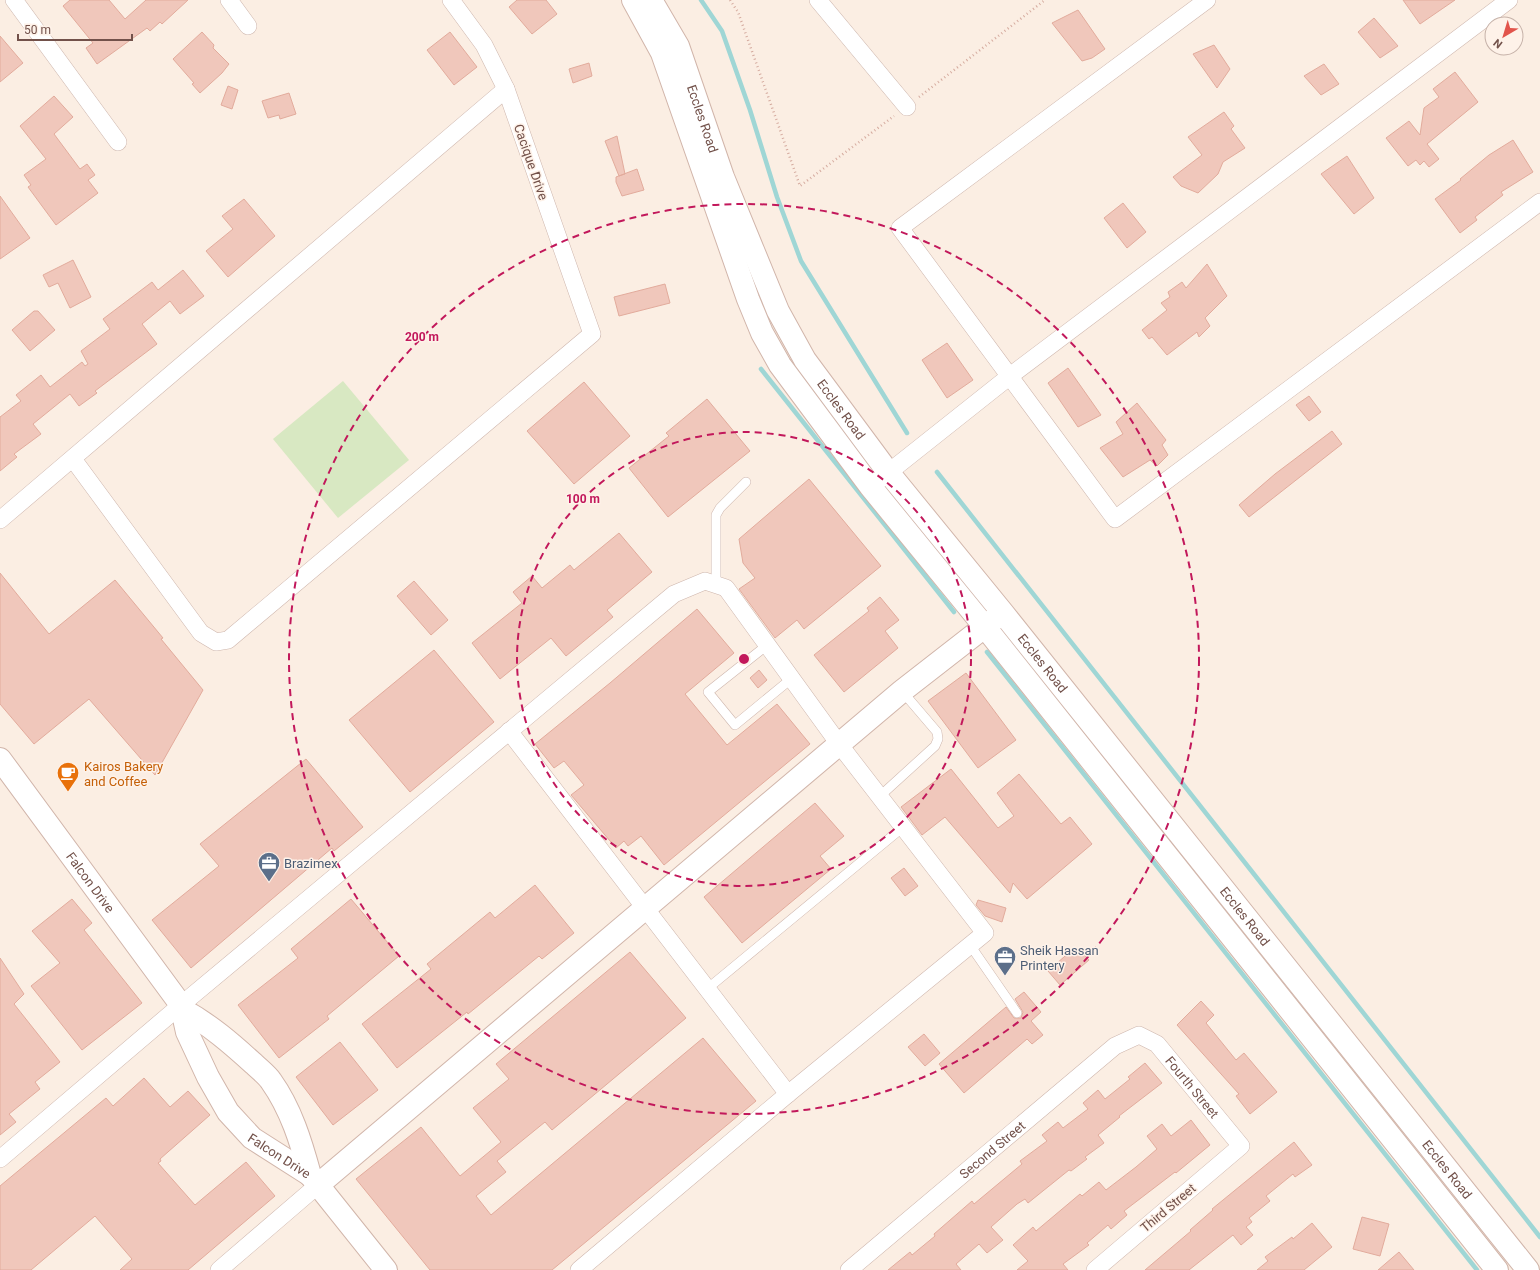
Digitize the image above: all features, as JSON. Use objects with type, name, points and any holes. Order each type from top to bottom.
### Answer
[{"type":"street","points":[[14,0],[118,142]]},
{"type":"street","points":[[230,0],[248,26]]},
{"type":"street","name":"Cacique Drive","points":[[73,459],[201,633],[216,642],[228,640],[592,334],[506,89],[484,45],[451,0]]},
{"type":"street","name":"Eccles Road","points":[[633,0],[662,53],[748,299],[762,333],[780,365],[870,486],[986,627],[1497,1270]]},
{"type":"street","name":"Eccles Road","points":[[651,0],[678,46],[723,177],[778,311],[805,360],[888,472],[1003,612],[1528,1270]]},
{"type":"street","points":[[818,0],[906,107]]},
{"type":"street","points":[[1207,0],[900,228],[1116,519],[1540,202]]},
{"type":"street","points":[[870,486],[1010,376],[1509,0]]},
{"type":"street","points":[[0,520],[506,89]]},
{"type":"street","points":[[0,1159],[674,594],[705,581],[716,583],[726,588],[766,646],[902,828],[985,933],[788,1094],[579,1270]]},
{"type":"street","points":[[219,1270],[314,1180],[646,909],[902,691],[986,627],[1003,612]]},
{"type":"street","points":[[509,731],[788,1094]]},
{"type":"street","name":"Falcon Drive","points":[[0,759],[182,1007],[238,1049],[271,1080],[290,1112],[314,1180]]},
{"type":"street","name":"Falcon Drive","points":[[182,1007],[187,1032],[208,1077],[228,1112],[252,1138],[314,1180]]},
{"type":"street","name":"Fourth Street","points":[[1139,1035],[1157,1044],[1241,1146]]},
{"type":"street","name":"Second Street","points":[[849,1270],[1115,1046],[1139,1035]]},
{"type":"street","name":"Third Street","points":[[1095,1270],[1241,1146]]},
{"type":"street","points":[[314,1180],[386,1270]]},
{"type":"lane","points":[[716,583],[716,515],[720,508],[746,482]]},
{"type":"lane","points":[[766,646],[708,692],[735,725],[791,679]]},
{"type":"lane","points":[[879,797],[936,746],[938,739],[937,732],[902,691]]},
{"type":"lane","points":[[707,989],[902,828]]},
{"type":"lane","points":[[970,945],[1017,1013]]},
{"type":"path","points":[[730,0],[738,12],[800,186],[1045,0]]},
{"type":"green space","points":[[343,381],[409,460],[338,518],[273,439]]},
{"type":"building","points":[[70,0],[109,0],[125,19],[146,0],[188,0],[162,24],[160,22],[150,31],[147,28],[97,64],[86,48],[93,43],[63,6]]},
{"type":"building","points":[[517,0],[546,0],[557,14],[532,34],[509,7]]},
{"type":"building","points":[[1403,0],[1455,0],[1420,24]]},
{"type":"building","points":[[1078,10],[1105,49],[1092,58],[1082,61],[1052,23]]},
{"type":"building","points":[[1374,18],[1398,46],[1380,58],[1358,32]]},
{"type":"building","points":[[202,32],[214,45],[213,48],[229,64],[222,73],[200,93],[192,84],[194,83],[173,59]]},
{"type":"building","points":[[450,32],[477,67],[454,85],[427,50]]},
{"type":"building","points":[[0,36],[23,63],[0,82]]},
{"type":"building","points":[[1214,45],[1230,69],[1217,88],[1193,54]]},
{"type":"building","points":[[589,63],[592,76],[573,83],[569,69]]},
{"type":"building","points":[[1324,64],[1339,84],[1321,95],[1304,76]]},
{"type":"building","points":[[1455,72],[1478,102],[1427,144],[1439,159],[1429,167],[1424,161],[1420,165],[1416,160],[1408,166],[1386,138],[1409,121],[1420,135],[1424,108],[1439,97],[1433,89]]},
{"type":"building","points":[[228,86],[238,90],[232,109],[221,105]]},
{"type":"building","points":[[289,93],[296,114],[280,119],[279,115],[268,118],[262,101]]},
{"type":"building","points":[[54,96],[73,117],[54,134],[80,169],[87,164],[95,175],[88,180],[98,193],[56,225],[28,187],[31,185],[24,175],[46,159],[20,126]]},
{"type":"building","points":[[1224,112],[1234,126],[1231,129],[1245,148],[1223,162],[1218,174],[1198,193],[1181,186],[1173,177],[1202,155],[1188,137]]},
{"type":"building","points":[[617,136],[625,174],[619,176],[605,141]]},
{"type":"building","points":[[1513,140],[1533,172],[1501,192],[1503,195],[1475,217],[1477,220],[1460,233],[1435,199],[1461,180],[1460,179],[1489,155]]},
{"type":"building","points":[[1347,156],[1374,198],[1354,214],[1321,174]]},
{"type":"building","points":[[637,169],[644,190],[622,196],[616,182],[616,177]]},
{"type":"building","points":[[0,196],[30,238],[0,259]]},
{"type":"building","points":[[244,199],[275,236],[228,277],[206,251],[233,229],[222,216]]},
{"type":"building","points":[[1123,203],[1146,232],[1127,248],[1104,218]]},
{"type":"building","points":[[73,260],[91,297],[70,308],[58,283],[49,287],[43,275]]},
{"type":"building","points":[[1207,264],[1227,296],[1205,318],[1210,326],[1199,337],[1197,332],[1167,355],[1152,337],[1149,339],[1142,330],[1167,310],[1161,303],[1170,297],[1168,292],[1182,282],[1186,288]]},
{"type":"building","points":[[183,270],[204,296],[180,314],[170,301],[142,324],[157,344],[95,391],[97,393],[79,406],[70,394],[33,424],[41,434],[14,454],[17,457],[0,471],[0,417],[21,401],[16,395],[41,375],[50,387],[82,362],[85,366],[88,364],[81,351],[110,329],[103,319],[152,282],[158,290]]},
{"type":"building","points":[[665,284],[670,303],[619,316],[614,297]]},
{"type":"building","points":[[34,311],[38,311],[55,330],[30,351],[12,330]]},
{"type":"building","points":[[947,343],[973,380],[947,398],[922,360]]},
{"type":"building","points":[[1068,368],[1101,415],[1078,427],[1048,383]]},
{"type":"building","points":[[584,382],[630,436],[574,484],[527,431]]},
{"type":"building","points":[[1309,396],[1321,412],[1309,421],[1296,405]]},
{"type":"building","points":[[707,399],[750,451],[668,517],[629,468],[669,436],[666,433]]},
{"type":"building","points":[[1137,403],[1166,440],[1162,445],[1168,455],[1157,466],[1150,460],[1123,477],[1100,448],[1123,434],[1116,422]]},
{"type":"building","points":[[1332,431],[1342,444],[1249,517],[1239,505],[1275,474]]},
{"type":"building","points":[[809,479],[881,566],[804,629],[797,620],[775,638],[739,589],[755,578],[743,563],[739,539]]},
{"type":"building","points":[[619,533],[652,572],[607,610],[613,617],[566,656],[551,638],[500,679],[472,643],[522,603],[513,592],[532,576],[542,588],[570,565],[574,570]]},
{"type":"building","points":[[0,573],[49,634],[115,580],[163,638],[161,639],[203,690],[155,775],[89,699],[34,744],[0,704]]},
{"type":"building","points":[[414,581],[448,620],[431,635],[397,596]]},
{"type":"building","points":[[880,597],[899,620],[885,631],[898,648],[844,692],[814,655],[869,611],[867,608]]},
{"type":"building","points":[[697,609],[734,653],[685,694],[727,745],[777,704],[810,744],[664,865],[641,836],[628,846],[624,841],[616,848],[571,795],[584,785],[564,761],[554,768],[535,744]]},
{"type":"building","points":[[434,650],[494,722],[410,792],[349,720]]},
{"type":"building","points":[[759,670],[767,680],[758,688],[750,678]]},
{"type":"building","points":[[966,673],[1016,740],[978,768],[928,701]]},
{"type":"building","points":[[306,759],[363,827],[334,851],[332,848],[191,968],[152,920],[219,866],[200,844]]},
{"type":"building","points":[[951,769],[998,828],[1014,816],[997,793],[1019,774],[1061,824],[1070,817],[1092,844],[1027,899],[1013,883],[1010,893],[945,817],[922,835],[901,807]]},
{"type":"building","points":[[815,803],[844,836],[820,856],[831,869],[742,943],[704,897]]},
{"type":"building","points":[[904,868],[918,886],[905,896],[891,878]]},
{"type":"building","points":[[535,885],[574,933],[542,959],[539,956],[468,1014],[467,1012],[397,1068],[362,1024],[431,969],[427,964],[490,912],[495,918]]},
{"type":"building","points":[[72,899],[92,923],[84,930],[142,1003],[82,1050],[31,986],[60,963],[32,931]]},
{"type":"building","points":[[351,899],[399,956],[327,1016],[329,1019],[279,1058],[238,1005],[298,958],[291,949]]},
{"type":"building","points":[[978,900],[1006,908],[1002,922],[985,916],[976,905]]},
{"type":"building","points":[[1073,949],[1077,954],[1081,951],[1089,960],[1060,985],[1048,971]]},
{"type":"building","points":[[630,952],[686,1018],[552,1130],[545,1122],[497,1161],[506,1172],[476,1196],[491,1215],[703,1038],[756,1101],[552,1270],[430,1270],[356,1179],[421,1127],[460,1176],[501,1142],[473,1108],[509,1079],[496,1064]]},
{"type":"building","points":[[0,958],[24,994],[14,1004],[60,1062],[35,1082],[40,1089],[9,1114],[16,1122],[0,1135]]},
{"type":"building","points":[[1024,992],[1041,1012],[1031,1021],[1043,1035],[1032,1044],[1027,1039],[964,1093],[939,1064],[1006,1007],[1014,1018],[1021,1018],[1023,1012],[1015,999]]},
{"type":"building","points":[[1201,1001],[1214,1015],[1206,1023],[1236,1060],[1244,1053],[1277,1092],[1250,1114],[1236,1096],[1239,1094],[1177,1025]]},
{"type":"building","points":[[924,1034],[940,1053],[925,1066],[908,1047]]},
{"type":"building","points":[[340,1042],[378,1090],[333,1125],[296,1077]]},
{"type":"building","points":[[1145,1063],[1162,1083],[1119,1116],[1120,1117],[1098,1135],[1104,1143],[1085,1157],[1087,1159],[1071,1171],[1069,1170],[1028,1203],[1025,1199],[1017,1204],[991,1227],[1003,1240],[987,1253],[979,1244],[956,1264],[961,1270],[888,1270],[910,1252],[912,1255],[935,1236],[934,1234],[972,1201],[974,1204],[1022,1164],[1020,1161],[1047,1141],[1042,1135],[1058,1122],[1063,1128],[1088,1109],[1083,1103],[1098,1090],[1105,1099],[1130,1079],[1128,1077]]},
{"type":"building","points":[[144,1078],[170,1107],[188,1091],[210,1115],[160,1159],[161,1161],[158,1163],[195,1205],[246,1162],[275,1196],[188,1270],[120,1270],[132,1259],[95,1216],[31,1270],[0,1270],[0,1186],[106,1098],[113,1106]]},
{"type":"building","points":[[1191,1120],[1210,1145],[1176,1173],[1175,1172],[1124,1211],[1127,1215],[1111,1229],[1108,1225],[1087,1243],[1089,1245],[1063,1264],[1068,1270],[1017,1270],[1028,1261],[1013,1245],[1033,1227],[1036,1231],[1080,1194],[1082,1196],[1099,1182],[1106,1190],[1136,1167],[1157,1149],[1147,1136],[1162,1124],[1171,1136]]},
{"type":"building","points":[[1294,1142],[1312,1165],[1295,1177],[1293,1174],[1266,1196],[1270,1201],[1249,1218],[1252,1222],[1246,1227],[1253,1235],[1241,1245],[1233,1235],[1189,1270],[1145,1270],[1191,1231],[1190,1230],[1213,1210],[1212,1209]]},
{"type":"building","points":[[1362,1217],[1389,1224],[1380,1256],[1353,1249]]},
{"type":"building","points":[[1312,1223],[1332,1247],[1304,1270],[1257,1270],[1268,1261],[1265,1257],[1292,1237],[1293,1239]]},
{"type":"building","points":[[1399,1252],[1414,1270],[1378,1270]]},
{"type":"waterway","points":[[701,0],[722,31],[750,110],[777,197],[801,261],[907,433]]},
{"type":"waterway","points":[[761,369],[954,612]]},
{"type":"waterway","points":[[937,472],[1540,1237]]},
{"type":"waterway","points":[[987,652],[1477,1270]]},
{"type":"place","name":"Kairos Bakery and Coffee","points":[[68,792]]},
{"type":"place","name":"Brazimex","points":[[269,882]]},
{"type":"place","name":"Sheik Hassan Printery","points":[[1005,976]]}]
